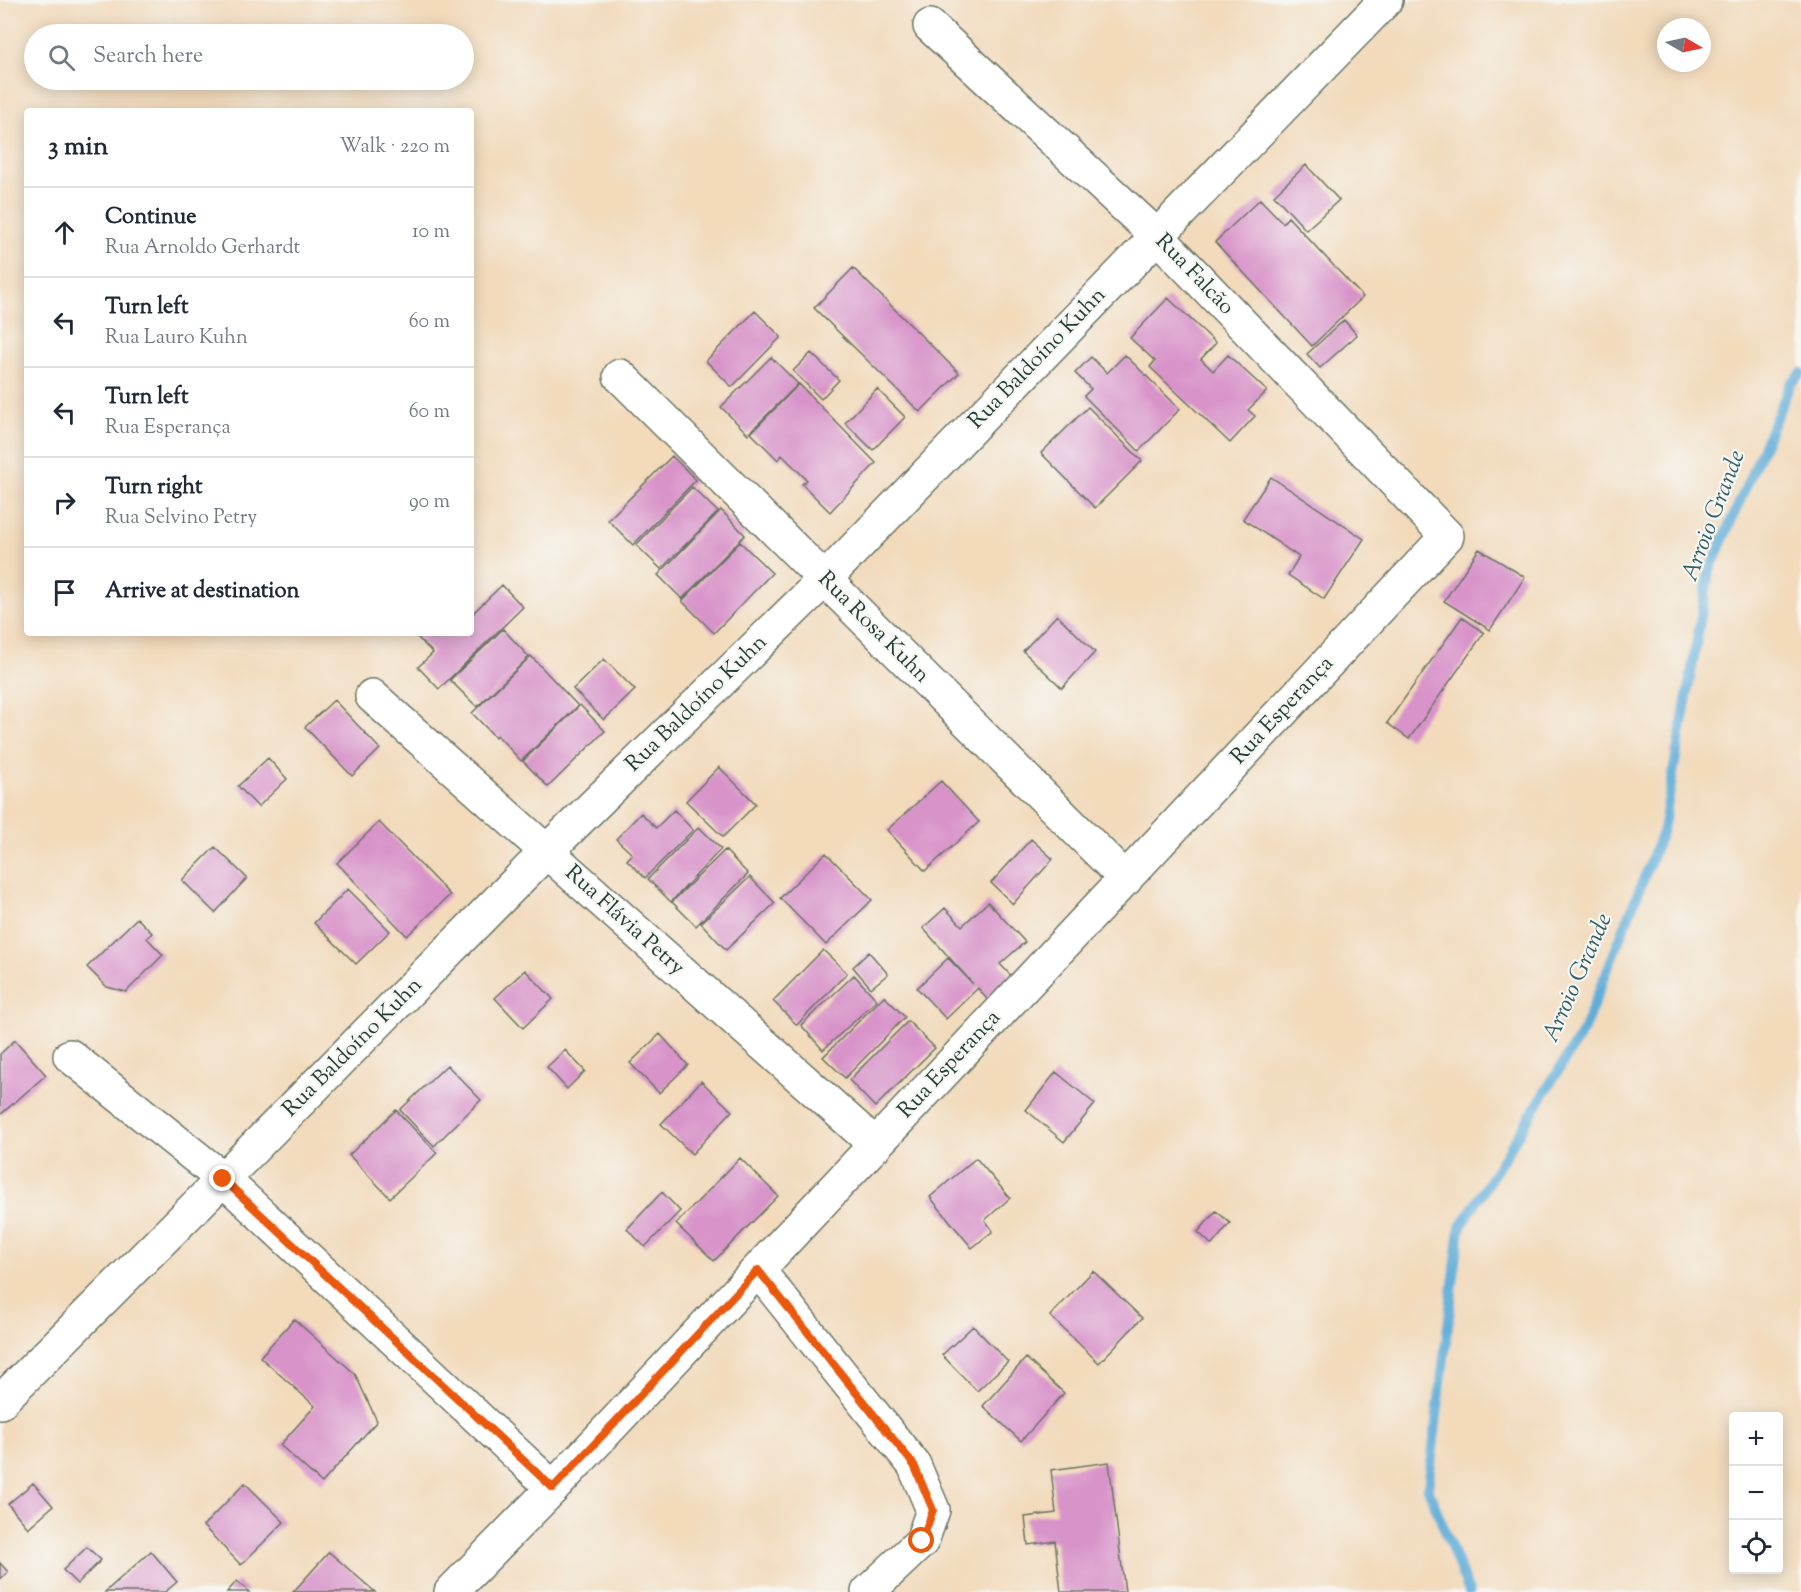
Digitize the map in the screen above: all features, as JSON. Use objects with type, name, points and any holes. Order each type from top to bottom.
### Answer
[{"type":"street","name":"Rua Baldoíno Kuhn","points":[[0,1402],[546,852],[824,580],[1386,0]]},
{"type":"street","name":"Rua Falcão","points":[[930,26],[1157,236],[1447,537]]},
{"type":"street","name":"Rua Rosa Kuhn","points":[[620,376],[1126,879]]},
{"type":"street","name":"Rua Esperança","points":[[451,1592],[553,1488],[1447,537]]},
{"type":"street","name":"Rua Flávia Petry","points":[[372,696],[876,1145]]},
{"type":"street","points":[[70,1056],[223,1179],[553,1488]]},
{"type":"street","points":[[758,1270],[914,1465],[933,1510],[922,1541],[868,1592]]},
{"type":"building","points":[[1306,165],[1339,200],[1306,230],[1274,195]]},
{"type":"building","points":[[1260,199],[1283,223],[1288,217],[1363,297],[1312,346],[1215,242]]},
{"type":"building","points":[[853,268],[959,373],[920,412],[814,308]]},
{"type":"building","points":[[1168,298],[1216,343],[1201,359],[1213,371],[1228,355],[1267,391],[1248,410],[1255,416],[1230,443],[1150,367],[1155,361],[1130,338]]},
{"type":"building","points":[[755,311],[781,337],[732,387],[706,361]]},
{"type":"building","points":[[1344,320],[1357,335],[1320,368],[1307,354]]},
{"type":"building","points":[[811,353],[839,380],[821,399],[793,371]]},
{"type":"building","points":[[1125,355],[1180,409],[1139,451],[1084,396],[1091,389],[1075,373],[1091,357],[1107,373]]},
{"type":"building","points":[[771,357],[798,384],[748,434],[721,407]]},
{"type":"building","points":[[799,384],[876,463],[830,512],[802,484],[807,480],[782,455],[778,460],[751,433]]},
{"type":"building","points":[[877,389],[905,417],[873,450],[845,423]]},
{"type":"building","points":[[1088,407],[1142,461],[1095,508],[1041,453]]},
{"type":"building","points":[[672,456],[696,480],[633,545],[608,520]]},
{"type":"building","points":[[1271,477],[1364,539],[1324,599],[1288,575],[1299,557],[1243,519]]},
{"type":"building","points":[[692,487],[718,512],[661,569],[636,545]]},
{"type":"building","points":[[721,510],[745,535],[682,599],[658,575]]},
{"type":"building","points":[[740,542],[772,573],[714,633],[682,601]]},
{"type":"building","points":[[1479,549],[1525,577],[1490,630],[1444,601]]},
{"type":"building","points":[[502,585],[523,607],[439,689],[418,667],[433,653],[416,636],[474,636],[474,612]]},
{"type":"building","points":[[1057,615],[1095,652],[1062,688],[1023,651]]},
{"type":"building","points":[[1462,617],[1484,633],[1409,739],[1387,723]]},
{"type":"building","points":[[503,629],[529,657],[477,707],[450,680]]},
{"type":"building","points":[[531,656],[578,706],[521,761],[472,713]]},
{"type":"building","points":[[604,659],[635,690],[604,720],[573,689]]},
{"type":"building","points":[[334,700],[380,749],[352,776],[305,727]]},
{"type":"building","points":[[580,705],[605,731],[548,787],[523,761]]},
{"type":"building","points":[[268,758],[287,779],[258,807],[238,786]]},
{"type":"building","points":[[719,767],[756,804],[723,837],[686,801]]},
{"type":"building","points":[[941,781],[979,822],[925,871],[887,830]]},
{"type":"building","points":[[674,810],[693,830],[645,878],[627,860],[632,854],[616,839],[641,813],[656,828]]},
{"type":"building","points":[[379,822],[450,895],[407,936],[337,863]]},
{"type":"building","points":[[699,827],[721,849],[671,902],[648,879]]},
{"type":"building","points":[[1031,839],[1053,859],[1013,904],[991,883]]},
{"type":"building","points":[[215,847],[247,878],[215,913],[182,880]]},
{"type":"building","points":[[725,850],[748,874],[696,926],[672,902]]},
{"type":"building","points":[[826,853],[872,900],[826,945],[780,898]]},
{"type":"building","points":[[750,877],[775,903],[726,950],[701,923]]},
{"type":"building","points":[[348,889],[390,931],[356,964],[314,923]]},
{"type":"building","points":[[988,902],[1025,942],[1000,964],[1014,979],[989,1002],[978,988],[946,1019],[917,988],[948,958],[973,984],[923,928],[945,908],[962,926]]},
{"type":"building","points":[[137,918],[152,933],[147,938],[163,955],[126,992],[107,987],[87,967]]},
{"type":"building","points":[[823,950],[847,973],[797,1025],[773,1001]]},
{"type":"building","points":[[869,952],[888,974],[871,988],[853,967]]},
{"type":"building","points":[[525,970],[553,999],[523,1028],[495,998]]},
{"type":"building","points":[[854,975],[877,1000],[823,1050],[801,1025]]},
{"type":"building","points":[[884,996],[905,1017],[845,1078],[823,1057]]},
{"type":"building","points":[[908,1021],[935,1048],[875,1107],[849,1080]]},
{"type":"building","points":[[660,1034],[688,1065],[659,1093],[630,1063]]},
{"type":"building","points":[[15,1040],[46,1075],[0,1115],[0,1054]]},
{"type":"building","points":[[565,1050],[585,1071],[567,1089],[547,1067]]},
{"type":"building","points":[[447,1065],[481,1100],[434,1146],[400,1110]]},
{"type":"building","points":[[1056,1072],[1095,1104],[1064,1142],[1026,1110]]},
{"type":"building","points":[[701,1081],[732,1111],[692,1154],[661,1124]]},
{"type":"building","points":[[396,1110],[437,1153],[390,1198],[349,1155]]},
{"type":"building","points":[[740,1158],[778,1196],[714,1261],[676,1224]]},
{"type":"building","points":[[976,1158],[1010,1198],[985,1220],[993,1231],[972,1248],[930,1197]]},
{"type":"building","points":[[662,1192],[680,1211],[645,1247],[627,1229]]},
{"type":"building","points":[[1216,1211],[1230,1223],[1212,1245],[1198,1232]]},
{"type":"building","points":[[1093,1271],[1142,1318],[1099,1363],[1050,1316]]},
{"type":"building","points":[[294,1319],[355,1374],[377,1421],[322,1483],[280,1445],[315,1406],[260,1357]]},
{"type":"building","points":[[973,1326],[1008,1362],[977,1391],[942,1355]]},
{"type":"building","points":[[1026,1358],[1064,1393],[1021,1441],[983,1406]]},
{"type":"building","points":[[1109,1462],[1125,1592],[1061,1592],[1055,1541],[1028,1545],[1025,1517],[1056,1513],[1051,1470]]},
{"type":"building","points":[[33,1483],[53,1506],[28,1528],[8,1504]]},
{"type":"building","points":[[245,1483],[284,1522],[241,1565],[203,1526]]},
{"type":"building","points":[[87,1547],[101,1560],[77,1584],[63,1570]]},
{"type":"building","points":[[151,1551],[177,1582],[165,1592],[105,1592]]},
{"type":"building","points":[[329,1552],[375,1592],[293,1592]]},
{"type":"building","points":[[0,1563],[8,1572],[0,1579]]},
{"type":"building","points":[[237,1581],[249,1592],[227,1592]]},
{"type":"waterway","name":"Arroio Grande","points":[[1469,1592],[1428,1488],[1460,1228],[1583,1031],[1663,830],[1709,572],[1791,383],[1801,373]]},
{"type":"route","points":[[223,1179],[553,1488],[758,1270],[914,1465],[933,1510],[922,1541]]}]
